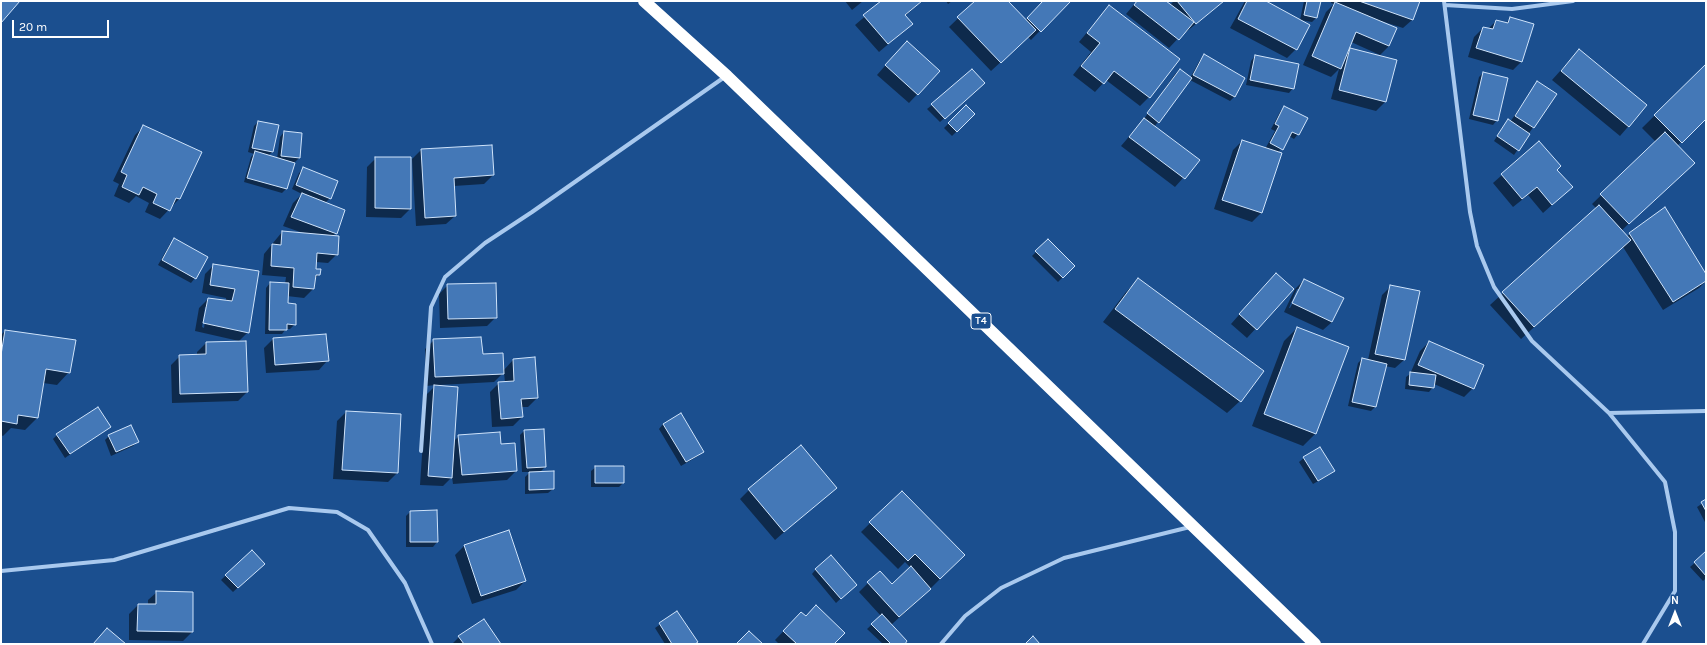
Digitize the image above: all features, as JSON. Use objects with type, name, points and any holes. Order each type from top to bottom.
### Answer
[{"type":"highway","name":"T4","points":[[644,1],[727,76],[1315,644]]},
{"type":"street","points":[[1573,1],[1512,9],[1444,3],[1470,212],[1477,246],[1494,287],[1532,341],[1609,413],[1665,482],[1675,532],[1675,590],[1643,644]]},
{"type":"street","points":[[421,451],[431,307],[445,277],[485,243],[727,76]]},
{"type":"street","points":[[1609,413],[1706,411]]},
{"type":"street","points":[[1,571],[114,560],[289,508],[337,512],[368,530],[405,582],[432,644]]},
{"type":"street","points":[[941,644],[965,616],[1001,588],[1064,558],[1194,526]]},
{"type":"building","points":[[1,1],[20,1],[1,23]]},
{"type":"building","points":[[881,1],[922,1],[905,15],[913,24],[888,44],[863,15]]},
{"type":"building","points":[[975,1],[1008,1],[1036,30],[1001,63],[957,17]]},
{"type":"building","points":[[1043,1],[1071,1],[1041,32],[1027,18]]},
{"type":"building","points":[[1137,1],[1166,1],[1194,22],[1179,40],[1134,5]]},
{"type":"building","points":[[1177,1],[1224,1],[1196,24]]},
{"type":"building","points":[[1247,1],[1266,1],[1310,25],[1297,50],[1238,19]]},
{"type":"building","points":[[1307,1],[1321,1],[1317,18],[1304,15]]},
{"type":"building","points":[[1359,1],[1420,1],[1413,20]]},
{"type":"building","points":[[1335,2],[1397,28],[1389,46],[1356,32],[1341,69],[1312,56]]},
{"type":"building","points":[[1109,5],[1180,59],[1150,98],[1114,71],[1104,84],[1081,66],[1100,43],[1087,33]]},
{"type":"building","points":[[1510,17],[1534,24],[1522,62],[1476,48],[1483,27],[1493,29],[1496,20],[1508,23]]},
{"type":"building","points":[[907,41],[940,71],[918,95],[885,65]]},
{"type":"building","points":[[1350,48],[1397,60],[1386,102],[1339,90]]},
{"type":"building","points":[[1579,49],[1647,105],[1629,127],[1561,71]]},
{"type":"building","points":[[1204,54],[1245,78],[1235,97],[1193,75]]},
{"type":"building","points":[[1255,55],[1299,64],[1294,89],[1250,80]]},
{"type":"building","points":[[1706,64],[1706,119],[1682,143],[1654,115]]},
{"type":"building","points":[[972,69],[985,83],[945,119],[931,104]]},
{"type":"building","points":[[1180,69],[1192,78],[1159,123],[1147,113]]},
{"type":"building","points":[[1483,72],[1508,78],[1498,121],[1473,115]]},
{"type":"building","points":[[1537,81],[1557,94],[1534,128],[1515,116]]},
{"type":"building","points":[[966,105],[975,114],[957,132],[948,123]]},
{"type":"building","points":[[1284,106],[1308,118],[1299,135],[1292,132],[1283,150],[1270,143],[1279,126],[1275,124]]},
{"type":"building","points":[[1144,118],[1200,160],[1185,179],[1129,137]]},
{"type":"building","points":[[1508,119],[1530,134],[1519,151],[1497,136]]},
{"type":"building","points":[[258,121],[279,125],[273,152],[252,148]]},
{"type":"building","points":[[143,125],[202,152],[180,199],[176,198],[170,211],[153,203],[157,194],[143,187],[139,195],[122,187],[127,175],[121,172]]},
{"type":"building","points":[[284,131],[302,133],[300,158],[281,156]]},
{"type":"building","points":[[1665,132],[1695,163],[1629,224],[1600,194]]},
{"type":"building","points":[[1242,140],[1282,153],[1262,213],[1222,200]]},
{"type":"building","points":[[1539,141],[1561,166],[1557,170],[1573,187],[1552,205],[1537,187],[1522,199],[1501,174]]},
{"type":"building","points":[[492,145],[494,175],[454,178],[456,216],[425,218],[421,149]]},
{"type":"building","points":[[255,151],[295,163],[287,189],[247,178]]},
{"type":"building","points":[[375,157],[411,157],[411,209],[375,208]]},
{"type":"building","points":[[303,167],[338,181],[331,199],[296,185]]},
{"type":"building","points":[[302,193],[345,210],[337,234],[291,217]]},
{"type":"building","points":[[1599,205],[1631,240],[1534,327],[1502,292]]},
{"type":"building","points":[[1665,207],[1706,274],[1706,281],[1673,302],[1629,233]]},
{"type":"building","points":[[282,231],[339,236],[338,255],[317,253],[316,269],[321,269],[320,275],[316,275],[314,289],[293,287],[294,268],[271,266],[272,244],[281,245]]},
{"type":"building","points":[[174,238],[208,257],[196,279],[162,260]]},
{"type":"building","points":[[1048,239],[1075,266],[1063,278],[1035,251]]},
{"type":"building","points":[[213,264],[259,271],[249,333],[203,323],[208,298],[232,301],[235,289],[210,285]]},
{"type":"building","points":[[1276,273],[1294,289],[1257,330],[1239,314]]},
{"type":"building","points":[[1138,278],[1264,371],[1241,402],[1115,309]]},
{"type":"building","points":[[1304,279],[1344,298],[1332,322],[1292,303]]},
{"type":"building","points":[[270,282],[289,283],[288,303],[296,304],[296,325],[287,324],[287,330],[269,330]]},
{"type":"building","points":[[496,283],[497,318],[448,319],[447,284]]},
{"type":"building","points":[[1390,285],[1420,291],[1405,360],[1375,354]]},
{"type":"building","points":[[1297,327],[1349,347],[1316,434],[1264,414]]},
{"type":"building","points":[[5,330],[76,340],[70,373],[46,369],[38,418],[18,415],[17,424],[1,421],[1,355]]},
{"type":"building","points":[[326,334],[329,361],[275,365],[273,338]]},
{"type":"building","points":[[481,337],[483,354],[503,353],[504,374],[435,377],[433,339]]},
{"type":"building","points":[[246,341],[248,392],[180,394],[179,355],[206,354],[206,342]]},
{"type":"building","points":[[1429,341],[1484,365],[1474,389],[1418,365]]},
{"type":"building","points":[[535,357],[538,398],[521,399],[523,417],[501,419],[498,382],[514,381],[513,359]]},
{"type":"building","points":[[1362,358],[1387,364],[1376,407],[1352,402]]},
{"type":"building","points":[[1410,372],[1436,375],[1434,388],[1409,385]]},
{"type":"building","points":[[434,385],[458,387],[452,478],[428,476]]},
{"type":"building","points":[[98,407],[111,427],[70,454],[56,434]]},
{"type":"building","points":[[346,411],[401,414],[398,473],[342,470]]},
{"type":"building","points":[[681,413],[704,452],[686,462],[663,424]]},
{"type":"building","points":[[131,425],[139,442],[116,452],[108,435]]},
{"type":"building","points":[[544,429],[546,467],[527,468],[524,430]]},
{"type":"building","points":[[500,432],[501,444],[515,443],[517,471],[462,475],[458,435]]},
{"type":"building","points":[[801,445],[837,488],[784,532],[748,489]]},
{"type":"building","points":[[1320,447],[1335,471],[1318,481],[1303,457]]},
{"type":"building","points":[[595,466],[624,466],[624,483],[595,483]]},
{"type":"building","points":[[554,471],[554,489],[529,490],[529,472]]},
{"type":"building","points":[[902,491],[965,555],[940,579],[915,554],[908,561],[869,522]]},
{"type":"building","points":[[1706,499],[1706,511],[1701,502]]},
{"type":"building","points":[[437,510],[438,542],[410,542],[410,511]]},
{"type":"building","points":[[509,530],[526,581],[481,596],[464,545]]},
{"type":"building","points":[[252,550],[265,564],[238,588],[225,575]]},
{"type":"building","points":[[1706,551],[1706,576],[1694,562]]},
{"type":"building","points":[[831,555],[857,585],[841,599],[815,569]]},
{"type":"building","points":[[911,566],[931,589],[899,617],[867,582],[880,571],[892,584]]},
{"type":"building","points":[[156,591],[193,592],[193,632],[137,631],[138,604],[156,604]]},
{"type":"building","points":[[816,605],[845,633],[834,644],[797,644],[783,631],[801,612],[806,616]]},
{"type":"building","points":[[677,611],[698,642],[695,644],[672,644],[659,623]]},
{"type":"building","points":[[882,614],[907,641],[905,644],[891,644],[871,624]]},
{"type":"building","points":[[484,619],[501,644],[464,644],[458,636]]},
{"type":"building","points":[[107,628],[126,644],[93,644]]},
{"type":"building","points":[[749,631],[763,644],[736,644]]},
{"type":"building","points":[[1033,636],[1040,644],[1025,644]]}]
